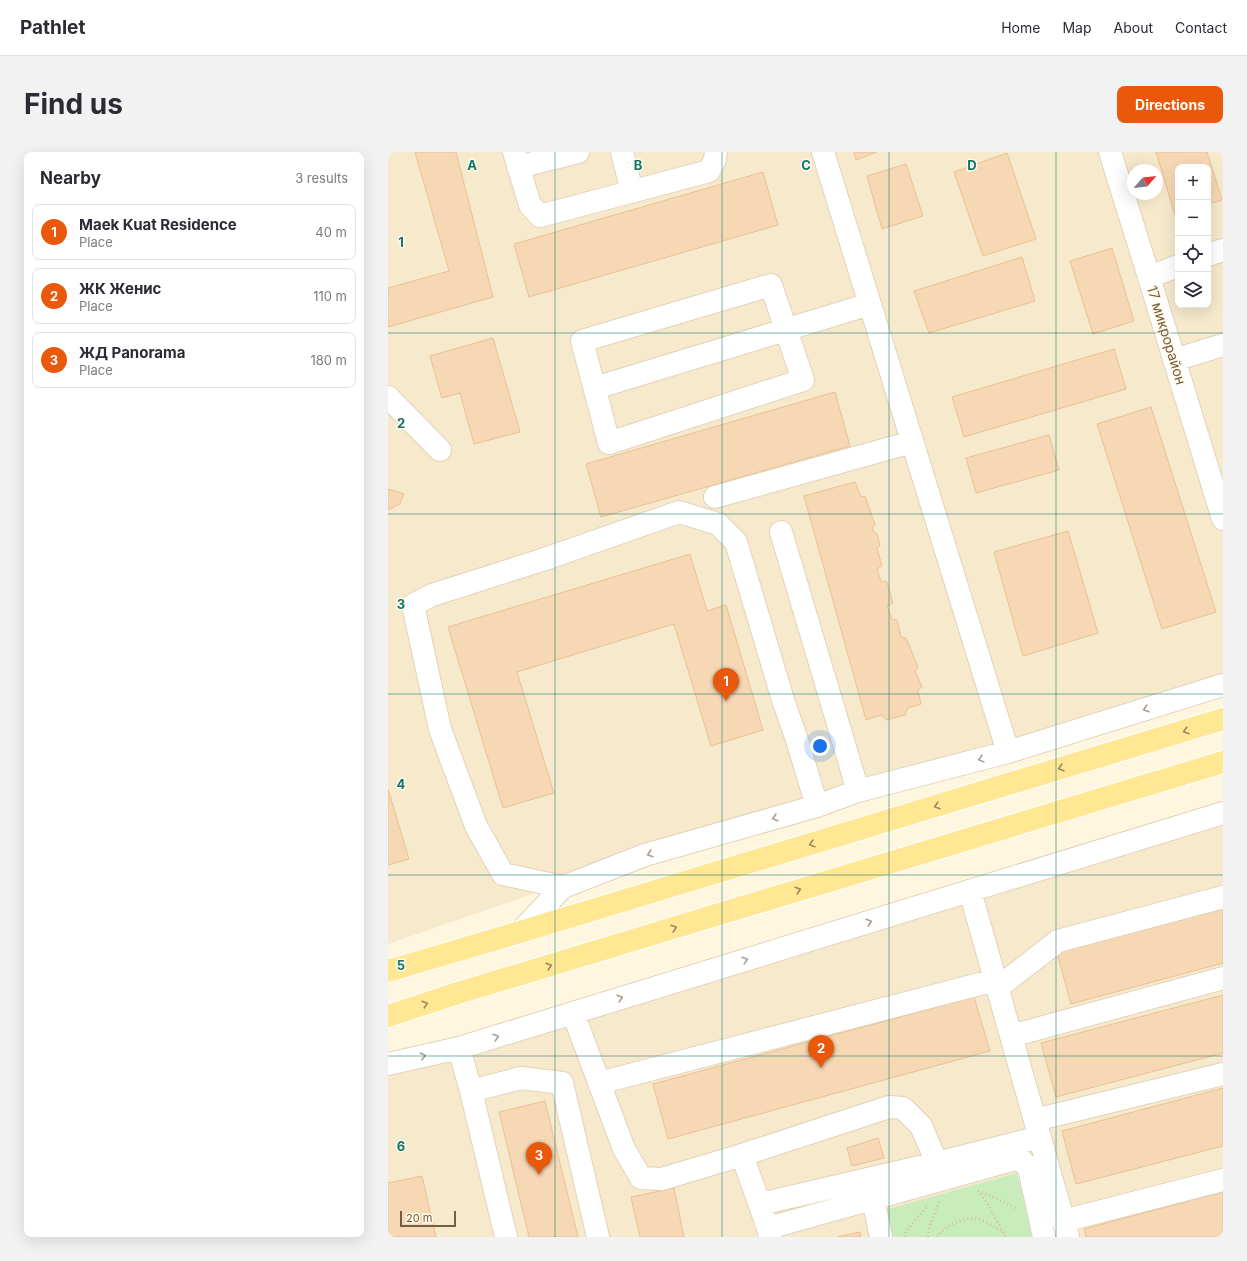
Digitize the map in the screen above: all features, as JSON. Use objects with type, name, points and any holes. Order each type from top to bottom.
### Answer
[{"type":"main road","points":[[388,971],[1223,720]]},
{"type":"main road","points":[[388,1016],[458,993],[1223,762]]},
{"type":"street","points":[[578,152],[516,160],[530,205],[540,216],[709,171],[715,160],[716,152]]},
{"type":"street","points":[[622,152],[632,192]]},
{"type":"street","points":[[822,152],[1008,752]]},
{"type":"street","name":"17 микрорайон","points":[[1110,152],[1223,519]]},
{"type":"street","points":[[1211,255],[1223,250]]},
{"type":"street","points":[[1149,276],[1175,267]]},
{"type":"street","points":[[772,285],[803,380],[609,443],[595,388],[582,341],[772,285]]},
{"type":"street","points":[[595,388],[870,304]]},
{"type":"street","points":[[1174,360],[1222,348]]},
{"type":"street","points":[[388,397],[440,450]]},
{"type":"street","points":[[715,497],[912,442]]},
{"type":"street","points":[[563,887],[503,874],[476,826],[440,729],[413,605],[432,595],[542,560],[679,512],[718,524],[736,542],[780,692],[798,743],[817,806]]},
{"type":"street","points":[[781,532],[858,791]]},
{"type":"street","points":[[520,932],[563,887],[645,855],[817,806],[858,791],[1008,752],[1223,685]]},
{"type":"street","points":[[388,1064],[459,1048],[1223,813]]},
{"type":"street","points":[[970,891],[1066,1229],[1223,1180]]},
{"type":"street","points":[[599,1083],[996,984],[1058,941],[1223,897]]},
{"type":"street","points":[[1011,1036],[1223,978]]},
{"type":"street","points":[[573,1013],[624,1150],[641,1178],[662,1179],[742,1156],[889,1107],[903,1108],[921,1126],[937,1164]]},
{"type":"street","points":[[459,1048],[471,1091],[506,1237]]},
{"type":"street","points":[[760,1204],[937,1164],[1037,1128],[1223,1074]]},
{"type":"street","points":[[471,1091],[520,1078],[562,1083],[598,1237]]},
{"type":"street","points":[[742,1156],[769,1232],[873,1199],[1012,1160],[1021,1160],[1029,1168],[1044,1237]]},
{"type":"street","points":[[873,1199],[881,1237]]},
{"type":"path","points":[[972,1191],[978,1191],[998,1199],[1016,1208],[1020,1214]]},
{"type":"path","points":[[978,1191],[1005,1235]]},
{"type":"path","points":[[905,1237],[906,1231],[929,1205],[943,1197]]},
{"type":"path","points":[[928,1237],[929,1224],[935,1214],[939,1199]]},
{"type":"path","points":[[937,1237],[950,1224],[964,1219],[981,1220],[1005,1235]]},
{"type":"shaded area","points":[[388,152],[1223,152],[1223,680],[645,855],[388,944]]},
{"type":"shaded area","points":[[1223,813],[1223,1237],[388,1237],[388,1061]]},
{"type":"green space","points":[[1017,1173],[1033,1237],[887,1237],[881,1211]]},
{"type":"building","points":[[415,152],[456,152],[493,297],[388,327],[388,288],[449,271]]},
{"type":"building","points":[[854,152],[877,152],[856,160]]},
{"type":"building","points":[[1156,152],[1207,152],[1211,164],[1175,164],[1175,215],[1163,175],[1163,164],[1160,164]]},
{"type":"building","points":[[1007,153],[1036,239],[983,256],[954,172]]},
{"type":"building","points":[[906,164],[923,216],[882,229],[867,176]]},
{"type":"building","points":[[1211,165],[1222,200],[1211,203]]},
{"type":"building","points":[[763,172],[778,225],[529,297],[514,244]]},
{"type":"building","points":[[1112,248],[1134,321],[1093,334],[1070,261]]},
{"type":"building","points":[[1022,257],[1035,301],[929,333],[914,291]]},
{"type":"building","points":[[493,338],[520,432],[474,444],[460,393],[442,398],[430,356]]},
{"type":"building","points":[[1114,349],[1126,389],[964,437],[952,397]]},
{"type":"building","points":[[835,392],[850,446],[601,517],[586,464]]},
{"type":"building","points":[[1151,407],[1216,612],[1162,629],[1097,424]]},
{"type":"building","points":[[1049,435],[1059,470],[976,493],[966,458]]},
{"type":"building","points":[[855,482],[861,497],[865,496],[875,525],[872,527],[874,533],[877,534],[880,546],[877,548],[882,566],[877,569],[881,581],[887,582],[893,603],[887,606],[892,619],[897,620],[901,637],[906,638],[918,667],[915,671],[922,687],[918,690],[921,704],[908,708],[905,715],[886,720],[881,715],[866,720],[804,496]]},
{"type":"building","points":[[388,489],[404,494],[400,504],[388,510]]},
{"type":"building","points":[[1068,531],[1098,633],[1023,656],[994,552]]},
{"type":"building","points":[[690,554],[707,611],[726,605],[763,730],[711,746],[674,624],[517,672],[554,793],[503,808],[448,627]]},
{"type":"building","points":[[388,789],[409,859],[388,865]]},
{"type":"building","points":[[1223,909],[1223,963],[1071,1004],[1057,953]]},
{"type":"building","points":[[1223,995],[1223,1053],[1056,1097],[1041,1043]]},
{"type":"building","points":[[974,997],[990,1051],[668,1139],[653,1084]]},
{"type":"building","points":[[1223,1088],[1223,1146],[1076,1184],[1062,1131]]},
{"type":"building","points":[[545,1101],[578,1237],[529,1237],[499,1112]]},
{"type":"building","points":[[878,1138],[884,1158],[852,1166],[847,1148]]},
{"type":"building","points":[[422,1176],[436,1237],[388,1237],[388,1183]]},
{"type":"building","points":[[674,1188],[684,1237],[640,1237],[631,1197]]},
{"type":"building","points":[[1223,1192],[1223,1237],[1086,1237],[1084,1229]]},
{"type":"building","points":[[860,1232],[861,1237],[837,1237]]},
{"type":"place","name":"Maek Kuat Residence","points":[[726,701]]},
{"type":"place","name":"ЖК Женис","points":[[821,1068]]},
{"type":"place","name":"ЖД Panorama","points":[[539,1175]]}]
